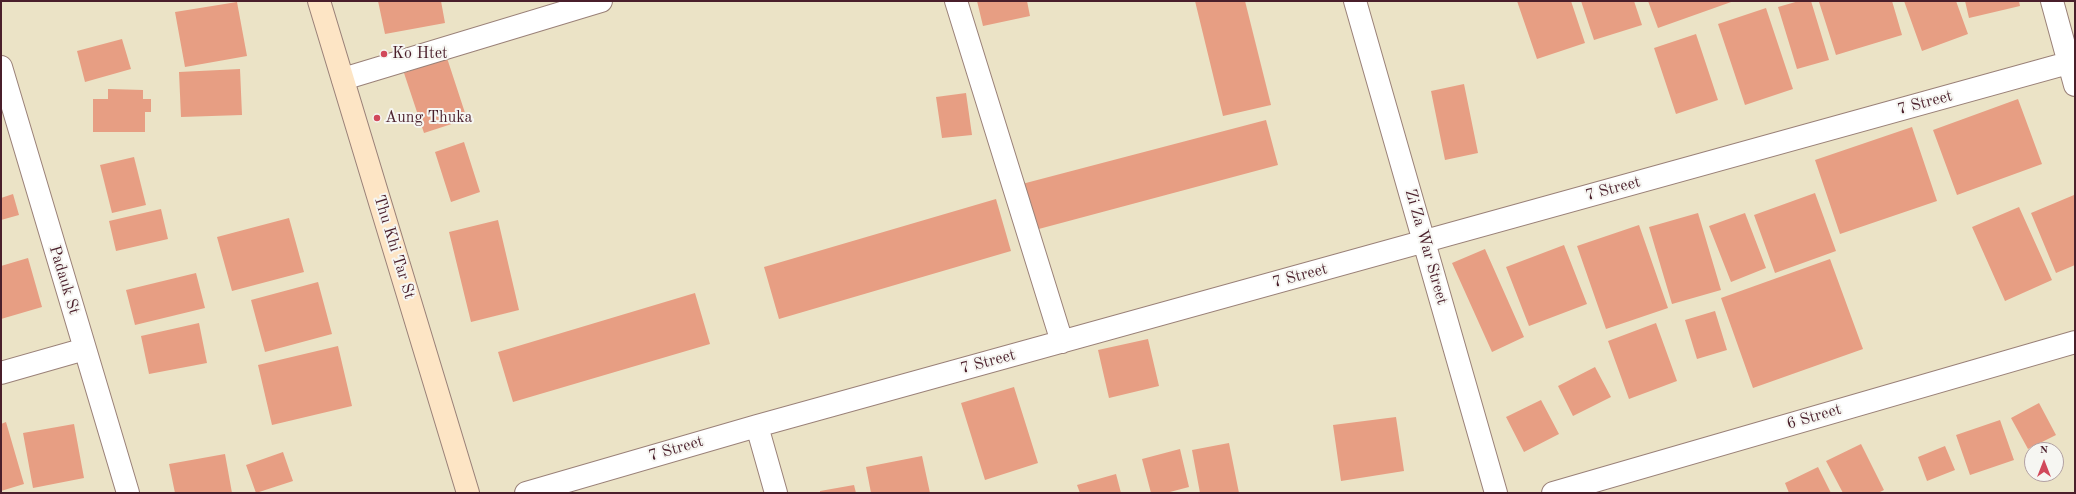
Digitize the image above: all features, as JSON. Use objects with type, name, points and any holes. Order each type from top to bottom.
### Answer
[{"type":"street","name":"Thu Khi Tar St","points":[[319,1],[468,493]]},
{"type":"street","points":[[343,79],[601,1]]},
{"type":"street","points":[[956,1],[1062,342]]},
{"type":"street","name":"Zi Za War Street","points":[[1355,1],[1496,493]]},
{"type":"street","points":[[2052,1],[2072,62],[2075,85]]},
{"type":"street","name":"7 Street","points":[[526,493],[757,426],[2072,62]]},
{"type":"street","name":"Padauk St","points":[[2,73],[128,493]]},
{"type":"street","name":"6 Street","points":[[1553,493],[2075,342]]},
{"type":"street","points":[[1,373],[85,349]]},
{"type":"street","points":[[757,426],[776,493]]},
{"type":"building","points":[[378,1],[441,1],[445,23],[385,34]]},
{"type":"building","points":[[977,1],[1027,1],[1030,16],[983,26]]},
{"type":"building","points":[[1195,1],[1245,1],[1271,105],[1223,116]]},
{"type":"building","points":[[1517,1],[1571,1],[1585,43],[1537,59]]},
{"type":"building","points":[[1581,1],[1634,1],[1642,25],[1594,40]]},
{"type":"building","points":[[1648,1],[1734,1],[1658,28]]},
{"type":"building","points":[[1799,1],[1811,1],[1829,60],[1797,69],[1778,7]]},
{"type":"building","points":[[1892,1],[1902,35],[1836,55],[1819,2]]},
{"type":"building","points":[[1904,1],[1956,1],[1968,34],[1922,51]]},
{"type":"building","points":[[1965,1],[2019,1],[2020,6],[1969,18]]},
{"type":"building","points":[[237,2],[247,56],[185,67],[175,12]]},
{"type":"building","points":[[1766,8],[1793,89],[1745,105],[1718,24]]},
{"type":"building","points":[[1696,34],[1718,100],[1676,114],[1654,48]]},
{"type":"building","points":[[122,39],[131,69],[85,82],[77,51]]},
{"type":"building","points":[[447,58],[467,119],[424,133],[404,73]]},
{"type":"building","points":[[240,69],[242,115],[181,117],[179,72]]},
{"type":"building","points":[[1464,84],[1478,153],[1445,160],[1431,91]]},
{"type":"building","points":[[108,89],[143,90],[143,99],[151,99],[151,112],[145,112],[145,132],[93,132],[93,99],[108,99]]},
{"type":"building","points":[[966,93],[972,135],[942,138],[936,97]]},
{"type":"building","points":[[2018,99],[2042,164],[1957,195],[1933,130]]},
{"type":"building","points":[[1266,120],[1278,165],[1035,230],[1022,184]]},
{"type":"building","points":[[1912,127],[1937,201],[1840,234],[1815,160]]},
{"type":"building","points":[[464,142],[480,192],[451,202],[435,152]]},
{"type":"building","points":[[134,157],[146,205],[112,213],[100,165]]},
{"type":"building","points":[[1815,193],[1836,251],[1775,273],[1754,215]]},
{"type":"building","points":[[13,194],[19,215],[1,220],[1,198]]},
{"type":"building","points":[[2074,195],[2075,265],[2056,273],[2031,213]]},
{"type":"building","points":[[996,199],[1011,251],[779,319],[764,267]]},
{"type":"building","points":[[2019,207],[2052,280],[2005,301],[1972,227]]},
{"type":"building","points":[[161,209],[168,239],[116,251],[109,221]]},
{"type":"building","points":[[1698,213],[1721,290],[1672,304],[1649,227]]},
{"type":"building","points":[[1745,213],[1766,268],[1731,282],[1709,226]]},
{"type":"building","points":[[289,218],[304,272],[232,291],[217,237]]},
{"type":"building","points":[[498,220],[519,310],[471,322],[449,232]]},
{"type":"building","points":[[1639,225],[1668,308],[1606,329],[1577,246]]},
{"type":"building","points":[[1564,245],[1587,304],[1529,326],[1506,267]]},
{"type":"building","points":[[1485,249],[1524,337],[1492,352],[1452,263]]},
{"type":"building","points":[[28,258],[42,307],[1,319],[1,266]]},
{"type":"building","points":[[1830,259],[1863,349],[1753,388],[1721,298]]},
{"type":"building","points":[[196,273],[205,308],[135,325],[126,290]]},
{"type":"building","points":[[318,282],[332,334],[265,352],[251,300]]},
{"type":"building","points":[[695,293],[710,344],[513,402],[498,352]]},
{"type":"building","points":[[1715,311],[1727,350],[1697,359],[1685,320]]},
{"type":"building","points":[[199,323],[207,363],[149,374],[141,336]]},
{"type":"building","points":[[1656,323],[1677,381],[1629,399],[1608,341]]},
{"type":"building","points":[[1148,339],[1159,386],[1109,398],[1098,350]]},
{"type":"building","points":[[338,346],[352,406],[272,425],[258,365]]},
{"type":"building","points":[[1595,367],[1611,397],[1573,416],[1558,386]]},
{"type":"building","points":[[1014,387],[1038,463],[985,480],[961,403]]},
{"type":"building","points":[[1541,400],[1559,434],[1524,452],[1506,417]]},
{"type":"building","points":[[2039,403],[2056,435],[2042,442],[2024,442],[2011,418]]},
{"type":"building","points":[[1396,417],[1404,471],[1341,481],[1333,425]]},
{"type":"building","points":[[2000,420],[2014,460],[1970,475],[1956,435]]},
{"type":"building","points":[[6,422],[24,484],[1,491],[1,424]]},
{"type":"building","points":[[74,424],[84,478],[33,488],[23,433]]},
{"type":"building","points":[[1229,443],[1239,493],[1200,493],[1192,450]]},
{"type":"building","points":[[1861,444],[1884,490],[1878,493],[1843,493],[1826,461]]},
{"type":"building","points":[[1945,446],[1955,470],[1927,481],[1918,457]]},
{"type":"building","points":[[1180,449],[1189,487],[1166,493],[1151,493],[1142,459]]},
{"type":"building","points":[[283,452],[293,481],[256,493],[246,465]]},
{"type":"building","points":[[225,454],[232,493],[175,493],[169,464]]},
{"type":"building","points":[[922,456],[930,493],[871,493],[866,467]]},
{"type":"building","points":[[1818,467],[1831,493],[1789,493],[1785,483]]},
{"type":"building","points":[[1116,474],[1121,493],[1080,493],[1077,485]]},
{"type":"building","points":[[854,485],[856,493],[820,493],[820,491]]},
{"type":"place","name":"Ko Htet","points":[[384,54]]},
{"type":"place","name":"Aung Thuka","points":[[377,118]]}]
